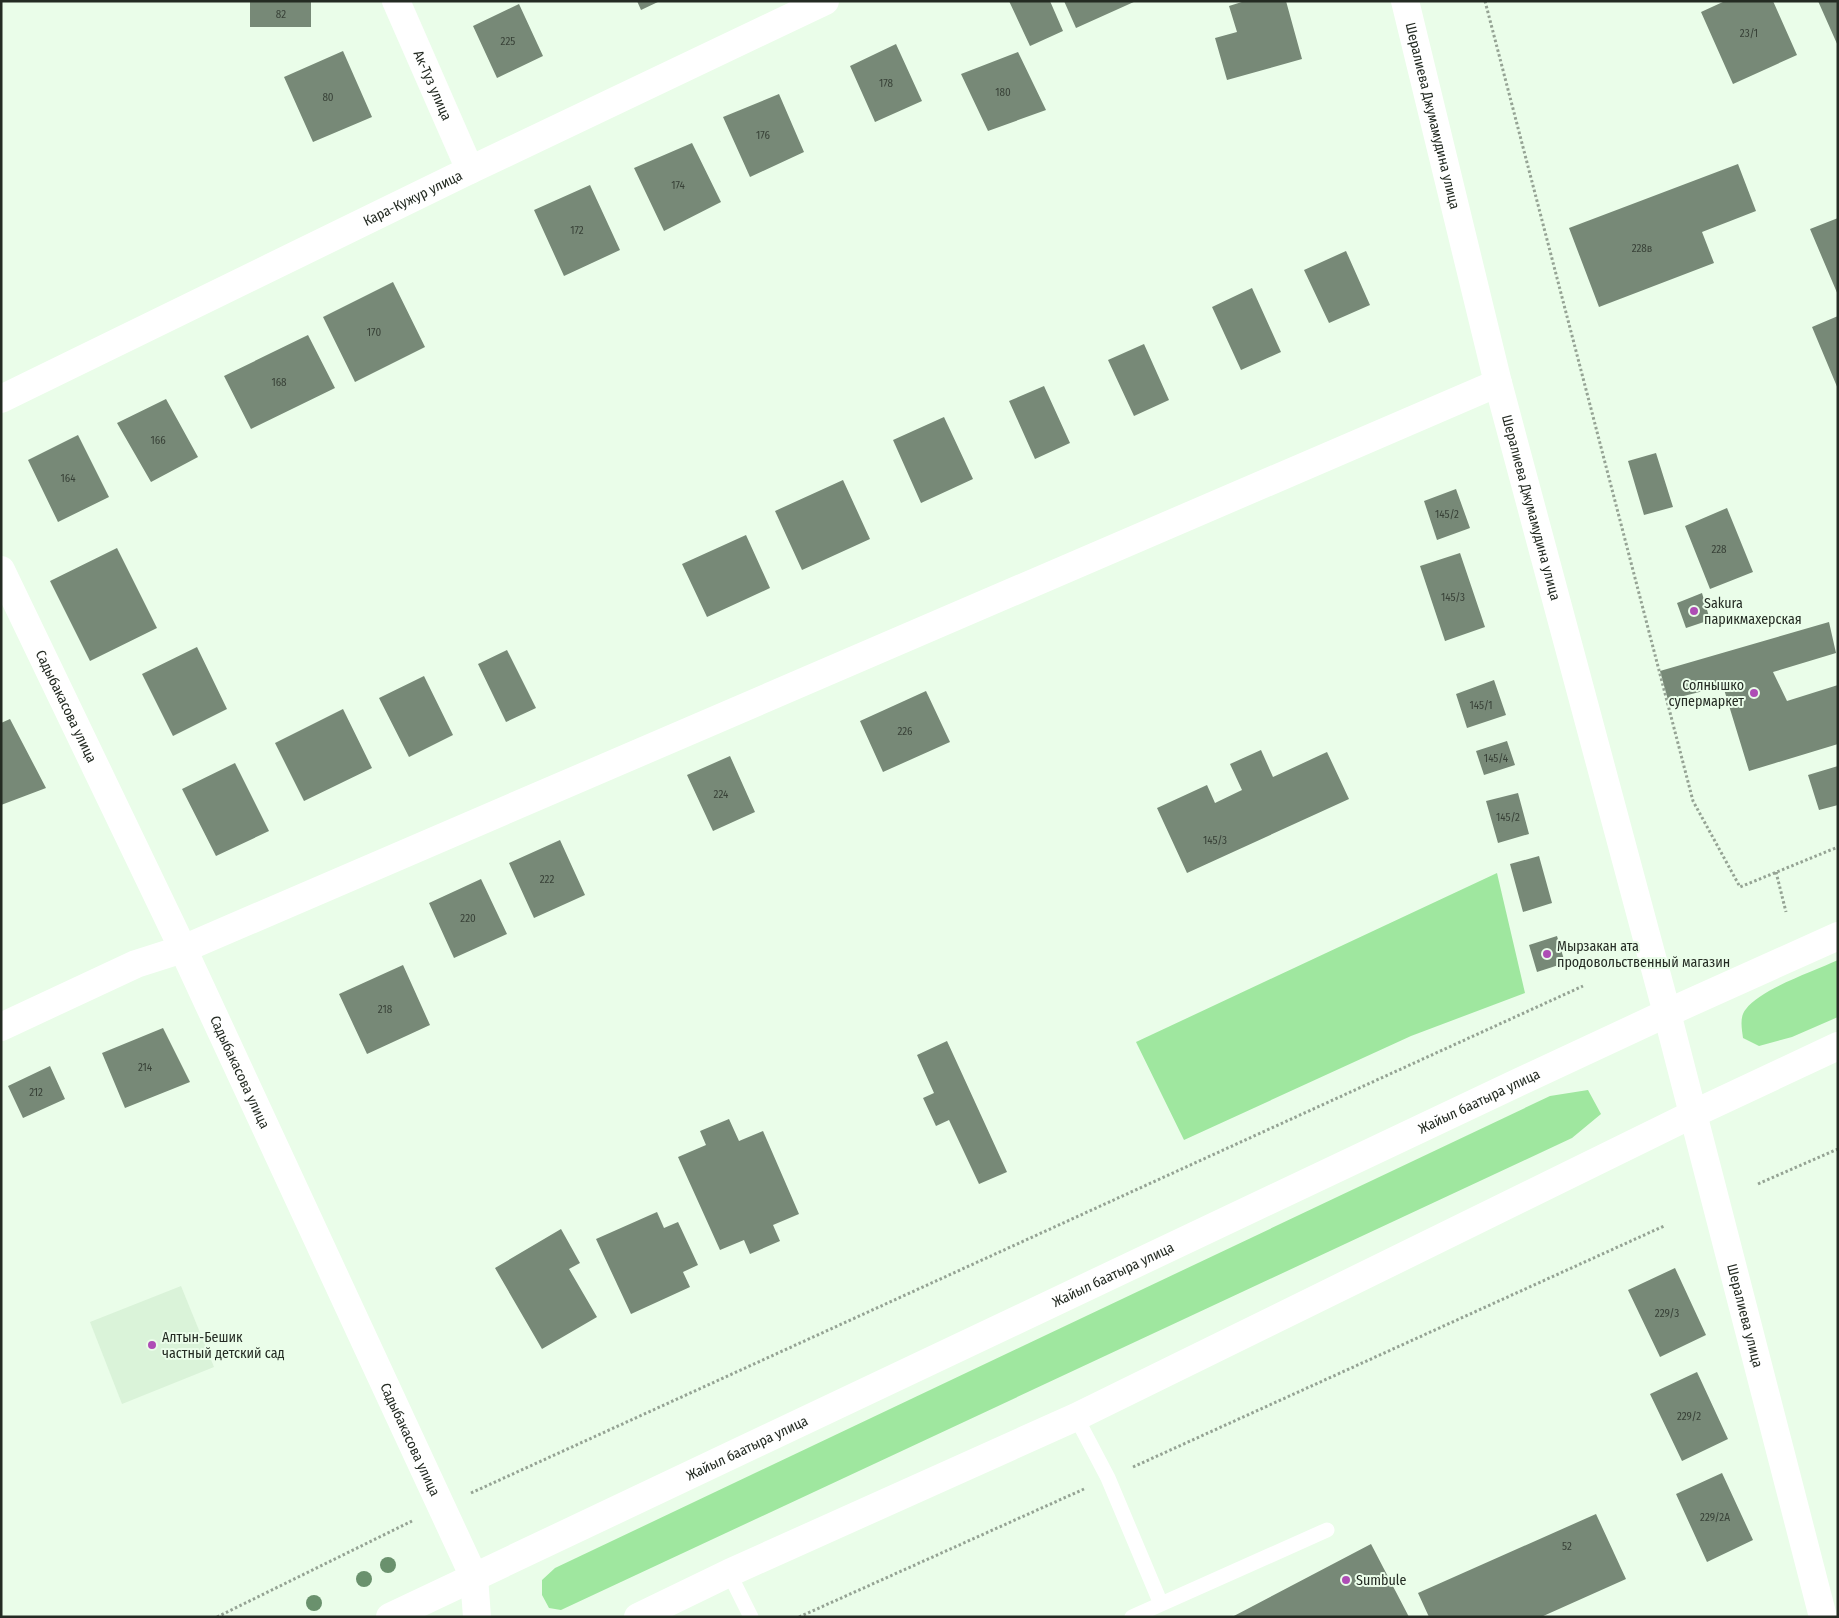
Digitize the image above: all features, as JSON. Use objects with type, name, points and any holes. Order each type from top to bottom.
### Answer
[{"type":"street","name":"Ак-Туз улица","points":[[396,1],[470,170]]},
{"type":"street","name":"Кара-Кужур улица","points":[[1,399],[470,170],[825,1]]},
{"type":"street","name":"Шералиева Джумамудина улица","points":[[1405,1],[1498,383],[1667,1013]]},
{"type":"street","points":[[1,1027],[136,964],[183,949],[1498,383]]},
{"type":"street","name":"Садыбакасова улица","points":[[1,570],[183,949],[474,1577]]},
{"type":"street","name":"Жайыл баатыра улица","points":[[390,1617],[1272,1198],[1667,1013],[1838,936]]},
{"type":"street","name":"Шералиева улица","points":[[1667,1013],[1823,1617]]},
{"type":"street","points":[[638,1617],[1076,1417],[1692,1114],[1838,1046]]},
{"type":"street","points":[[474,1577],[477,1617]]},
{"type":"lane","points":[[1076,1417],[1108,1478],[1161,1604]]},
{"type":"lane","points":[[1132,1617],[1327,1530]]},
{"type":"lane","points":[[729,1574],[750,1617]]},
{"type":"path","points":[[1485,1],[1694,801],[1740,887],[1838,847]]},
{"type":"path","points":[[1776,872],[1786,912]]},
{"type":"path","points":[[217,1617],[441,1506],[1583,986]]},
{"type":"path","points":[[1758,1184],[1838,1149]]},
{"type":"path","points":[[799,1617],[1664,1226]]},
{"type":"shaded area","name":"Алтын-Бешик частный детский сад","points":[[181,1286],[214,1367],[122,1404],[90,1322]]},
{"type":"green space","points":[[1497,873],[1525,993],[1411,1036],[1184,1140],[1136,1042]]},
{"type":"green space","points":[[1838,960],[1838,1017],[1792,1037],[1759,1046],[1743,1038],[1742,1016],[1753,1002],[1775,988]]},
{"type":"green space","points":[[1588,1090],[1601,1114],[1572,1138],[561,1610],[549,1608],[542,1595],[542,1580],[555,1568],[1550,1096]]},
{"type":"building","points":[[250,1],[311,1],[311,27],[250,27]]},
{"type":"building","points":[[637,1],[660,1],[641,10]]},
{"type":"building","points":[[1009,1],[1050,1],[1063,31],[1030,46]]},
{"type":"building","points":[[1064,1],[1136,1],[1076,28]]},
{"type":"building","points":[[1245,1],[1286,1],[1302,59],[1227,80],[1215,38],[1237,32],[1229,6]]},
{"type":"building","points":[[1725,1],[1773,1],[1797,55],[1733,84],[1701,12]]},
{"type":"building","points":[[1818,1],[1838,1],[1838,46]]},
{"type":"building","points":[[519,4],[543,56],[497,78],[473,26]]},
{"type":"building","points":[[896,44],[922,101],[875,122],[850,66]]},
{"type":"building","points":[[343,51],[372,117],[313,142],[284,77]]},
{"type":"building","points":[[1018,52],[1046,110],[988,131],[961,74]]},
{"type":"building","points":[[779,94],[804,152],[750,177],[723,117]]},
{"type":"building","points":[[692,143],[721,202],[664,231],[634,168]]},
{"type":"building","points":[[1738,164],[1756,211],[1702,232],[1714,263],[1599,307],[1569,228]]},
{"type":"building","points":[[590,185],[620,250],[564,276],[534,210]]},
{"type":"building","points":[[1838,218],[1838,295],[1810,229]]},
{"type":"building","points":[[1346,251],[1370,305],[1329,323],[1304,270]]},
{"type":"building","points":[[393,282],[425,347],[355,382],[323,317]]},
{"type":"building","points":[[1252,288],[1281,352],[1241,370],[1212,307]]},
{"type":"building","points":[[1838,316],[1838,389],[1812,327]]},
{"type":"building","points":[[308,335],[335,388],[251,429],[224,376]]},
{"type":"building","points":[[1144,344],[1169,400],[1134,416],[1108,360]]},
{"type":"building","points":[[1044,386],[1070,443],[1035,459],[1009,401]]},
{"type":"building","points":[[166,399],[198,457],[151,482],[117,423]]},
{"type":"building","points":[[944,417],[973,479],[921,503],[893,440]]},
{"type":"building","points":[[78,435],[109,497],[58,522],[28,460]]},
{"type":"building","points":[[1656,453],[1673,507],[1644,515],[1628,461]]},
{"type":"building","points":[[843,480],[870,539],[802,570],[775,511]]},
{"type":"building","points":[[1456,489],[1470,528],[1437,540],[1424,501]]},
{"type":"building","points":[[1727,508],[1753,572],[1710,589],[1685,526]]},
{"type":"building","points":[[746,535],[770,588],[707,617],[682,564]]},
{"type":"building","points":[[117,548],[157,628],[90,661],[50,581]]},
{"type":"building","points":[[1460,553],[1485,627],[1445,641],[1420,566]]},
{"type":"building","name":"Sakura парикмахерская","points":[[1702,593],[1710,620],[1686,628],[1677,603]]},
{"type":"building","name":"Солнышко супермаркет","points":[[1829,622],[1836,653],[1773,672],[1787,701],[1838,685],[1838,744],[1749,771],[1723,686],[1668,700],[1660,671]]},
{"type":"building","points":[[197,647],[227,709],[173,736],[142,674]]},
{"type":"building","points":[[507,650],[536,708],[506,722],[478,664]]},
{"type":"building","points":[[424,676],[453,735],[409,757],[379,698]]},
{"type":"building","points":[[1494,680],[1506,715],[1467,728],[1456,694]]},
{"type":"building","points":[[926,691],[950,742],[883,772],[860,721]]},
{"type":"building","points":[[343,709],[372,768],[304,801],[275,743]]},
{"type":"building","points":[[10,719],[46,788],[1,805],[1,723]]},
{"type":"building","points":[[1507,741],[1515,765],[1484,775],[1476,751]]},
{"type":"building","points":[[1261,750],[1273,777],[1327,752],[1349,799],[1187,873],[1157,808],[1207,785],[1215,803],[1242,790],[1230,764]]},
{"type":"building","points":[[730,756],[755,812],[713,831],[687,775]]},
{"type":"building","points":[[235,763],[269,831],[216,856],[182,789]]},
{"type":"building","points":[[1838,766],[1838,805],[1819,810],[1808,775]]},
{"type":"building","points":[[1518,793],[1529,834],[1498,843],[1486,801]]},
{"type":"building","points":[[560,840],[585,895],[534,918],[509,863]]},
{"type":"building","points":[[1539,856],[1552,903],[1523,912],[1510,864]]},
{"type":"building","points":[[481,879],[507,934],[454,958],[429,903]]},
{"type":"building","name":"Мырзакан ата продовольственный магазин","points":[[1557,936],[1565,963],[1537,972],[1529,945]]},
{"type":"building","points":[[403,965],[430,1025],[367,1054],[339,994]]},
{"type":"building","points":[[163,1028],[190,1082],[125,1108],[102,1053]]},
{"type":"building","points":[[947,1041],[1007,1172],[979,1184],[949,1120],[936,1126],[923,1098],[934,1093],[917,1055]]},
{"type":"building","points":[[50,1066],[65,1099],[23,1118],[8,1086]]},
{"type":"building","points":[[729,1119],[739,1141],[763,1131],[799,1214],[773,1225],[780,1241],[750,1254],[744,1240],[720,1250],[678,1157],[706,1145],[700,1131]]},
{"type":"building","points":[[657,1212],[664,1228],[678,1222],[698,1265],[683,1272],[690,1287],[631,1314],[596,1239]]},
{"type":"building","points":[[561,1229],[580,1263],[569,1269],[597,1317],[542,1349],[495,1268]]},
{"type":"building","points":[[1675,1268],[1706,1335],[1660,1357],[1628,1290]]},
{"type":"building","points":[[1697,1372],[1728,1439],[1682,1461],[1650,1394]]},
{"type":"building","points":[[1722,1473],[1753,1540],[1707,1562],[1676,1494]]},
{"type":"building","points":[[1596,1514],[1626,1579],[1541,1617],[1429,1617],[1418,1593]]},
{"type":"building","name":"Sumbule","points":[[1371,1544],[1409,1617],[1232,1617]]},
{"type":"place","name":"Sakura парикмахерская","points":[[1694,611]]},
{"type":"place","name":"Солнышко супермаркет","points":[[1754,693]]},
{"type":"place","name":"Мырзакан ата продовольственный магазин","points":[[1547,954]]},
{"type":"place","name":"Алтын-Бешик частный детский сад","points":[[152,1345]]},
{"type":"place","name":"Sumbule","points":[[1346,1580]]}]
